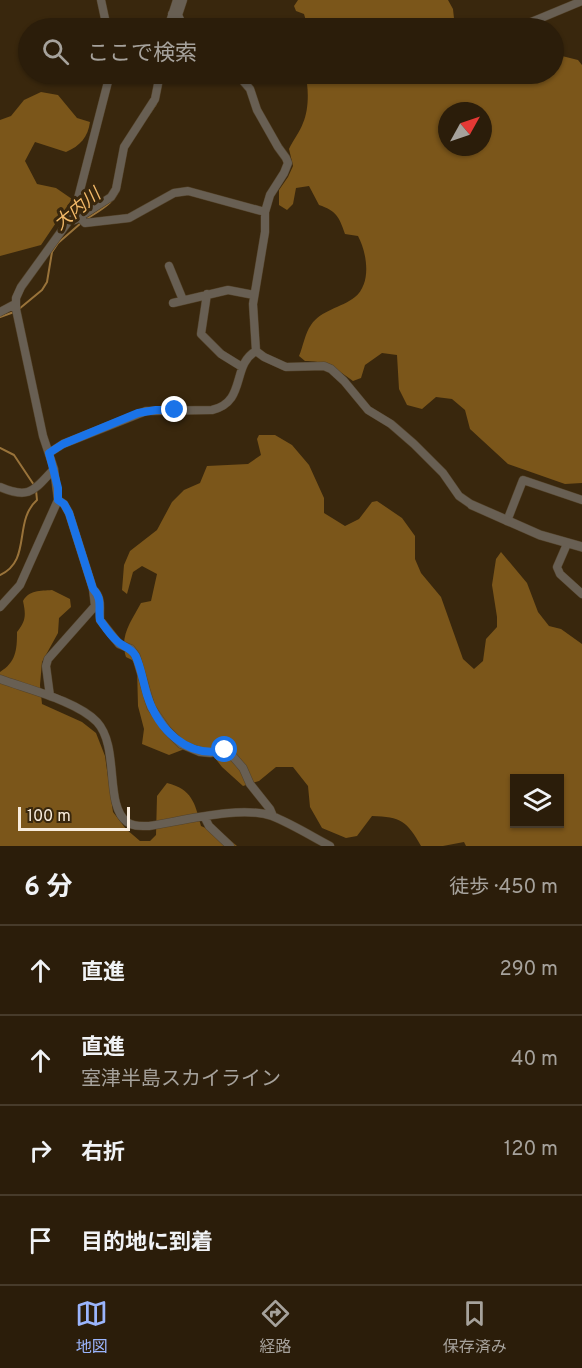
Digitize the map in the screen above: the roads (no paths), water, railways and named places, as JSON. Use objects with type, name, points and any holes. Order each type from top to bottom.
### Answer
[{"type":"street","points":[[101,0],[105,18]]},
{"type":"street","points":[[177,0],[175,14],[178,18]]},
{"type":"street","points":[[173,18],[183,0]]},
{"type":"street","points":[[541,18],[582,1]]},
{"type":"street","points":[[1,605],[20,585],[58,500],[54,469],[43,436],[15,304],[16,298],[21,287],[68,222],[84,183],[108,84]]},
{"type":"street","points":[[82,220],[111,197],[116,189],[124,147],[152,106],[159,84]]},
{"type":"street","points":[[246,84],[250,89],[257,110],[288,164],[270,195],[265,212],[265,232],[253,304],[256,351],[286,367],[324,366],[331,369],[368,410],[391,424],[414,444],[443,473],[459,496],[472,505],[507,521],[567,544],[582,547]]},
{"type":"street","points":[[68,222],[129,218],[174,193],[188,190],[265,212]]},
{"type":"street","points":[[169,266],[183,300]]},
{"type":"street","points":[[172,303],[228,290],[254,295]]},
{"type":"street","points":[[207,294],[201,334],[221,354],[243,368]]},
{"type":"street","points":[[0,312],[15,304]]},
{"type":"street","points":[[49,453],[63,444],[146,411],[220,408],[233,398],[243,368],[250,354],[256,351]]},
{"type":"street","points":[[0,487],[17,493],[29,493],[39,487],[54,469]]},
{"type":"street","points":[[507,521],[523,480],[582,500]]},
{"type":"street","points":[[50,696],[46,666],[48,659],[94,609],[95,602],[69,513],[64,504],[58,500]]},
{"type":"street","points":[[567,544],[557,567],[560,574],[582,594]]},
{"type":"street","points":[[93,589],[98,594],[101,604],[100,620],[119,644],[131,650],[136,656],[148,697],[157,717],[181,744],[200,752],[225,750],[229,752],[243,768],[250,784],[273,816]]},
{"type":"street","points":[[0,679],[50,696],[84,711],[98,723],[107,738],[116,806],[128,823],[136,826],[149,826],[240,812],[273,816],[330,846]]},
{"type":"street","points":[[205,818],[209,826],[230,846]]},
{"type":"waterway","name":"大内川","points":[[147,117],[156,104]]},
{"type":"waterway","name":"大内川","points":[[85,220],[111,201],[120,185]]},
{"type":"waterway","name":"大内川","points":[[19,309],[42,290],[47,282],[52,252],[58,243],[81,223]]},
{"type":"waterway","name":"大内川","points":[[0,317],[14,312]]},
{"type":"waterway","name":"大内川","points":[[0,448],[14,455],[34,485]]},
{"type":"waterway","name":"大内川","points":[[0,575],[10,569],[16,560],[26,519],[37,500],[36,490]]}]
